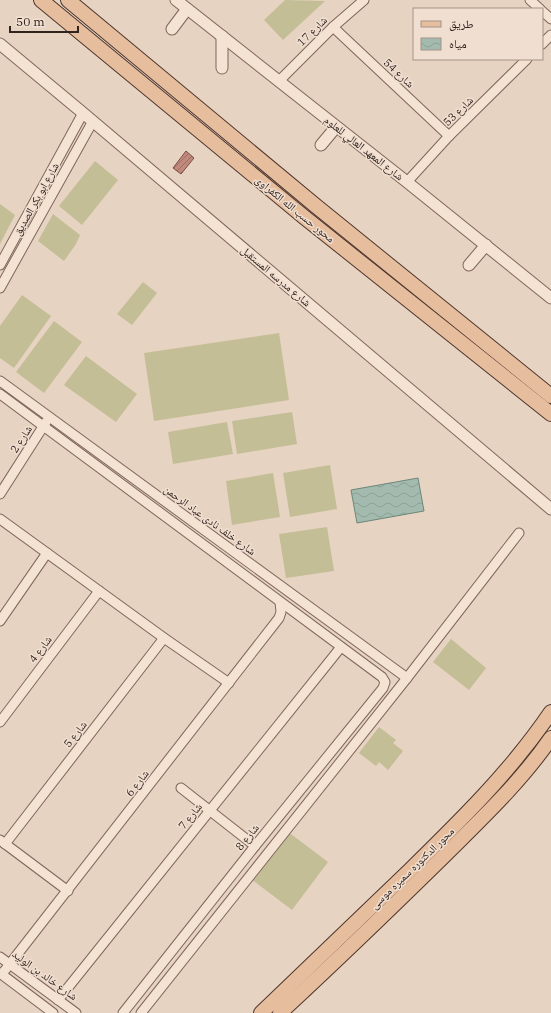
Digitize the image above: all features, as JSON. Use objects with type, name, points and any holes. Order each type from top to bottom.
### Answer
[{"type":"main road","name":"محور حسب الله الكفراوى","points":[[68,0],[316,206],[551,396]]},
{"type":"main road","name":"محور حسب الله الكفراوى","points":[[45,3],[304,217],[551,414]]},
{"type":"main road","name":"محور الدكتوره سميره موسى","points":[[261,1013],[378,901],[473,807],[495,784],[532,740],[551,712]]},
{"type":"main road","name":"محور الدكتوره سميره موسى","points":[[280,1013],[379,921],[470,830],[521,776],[551,738]]},
{"type":"street","name":"شارع المعهد العالي للعلوم","points":[[176,0],[551,298]]},
{"type":"street","name":"شارع 17","points":[[279,81],[333,27],[364,0]]},
{"type":"street","points":[[530,0],[539,8]]},
{"type":"street","points":[[172,29],[187,9]]},
{"type":"street","points":[[543,12],[551,19]]},
{"type":"street","name":"شارع 54","points":[[333,27],[449,136]]},
{"type":"street","points":[[543,43],[551,35]]},
{"type":"street","points":[[222,36],[222,68]]},
{"type":"street","name":"شارع مدرسه المستقبل","points":[[0,44],[551,509]]},
{"type":"street","name":"شارع 53","points":[[406,182],[449,136],[526,60]]},
{"type":"street","name":"شارع ابو بكر الصديق","points":[[0,265],[83,113]]},
{"type":"street","name":"شارع ابو بكر الصديق","points":[[0,288],[93,121]]},
{"type":"street","points":[[321,145],[336,126]]},
{"type":"street","points":[[73,131],[83,139]]},
{"type":"street","points":[[469,265],[486,245]]},
{"type":"street","name":"شارع خلف نادى عباد الرحمن","points":[[0,381],[407,678]]},
{"type":"street","points":[[0,394],[341,647]]},
{"type":"street","name":"شارع 2","points":[[0,494],[49,418]]},
{"type":"street","points":[[0,518],[164,638],[229,683]]},
{"type":"street","points":[[141,1013],[407,678],[519,533]]},
{"type":"street","points":[[0,621],[47,553]]},
{"type":"street","name":"شارع 4","points":[[0,722],[99,591]]},
{"type":"street","points":[[283,604],[294,596]]},
{"type":"street","name":"شارع 6","points":[[1,974],[68,891],[229,683],[280,616],[283,604]]},
{"type":"street","name":"شارع 5","points":[[3,842],[164,638]]},
{"type":"street","name":"شارع 8","points":[[123,1013],[255,846],[383,688],[385,682],[382,677],[341,647]]},
{"type":"street","name":"شارع 7","points":[[58,1000],[341,647]]},
{"type":"street","points":[[181,788],[255,846]]},
{"type":"street","points":[[3,842],[68,891]]},
{"type":"street","name":"شارع خالد بن الوليد","points":[[0,957],[76,1013]]},
{"type":"street","points":[[1,974],[53,1013]]},
{"type":"shaded area","points":[[285,0],[325,1],[283,40],[264,20]]},
{"type":"shaded area","points":[[95,161],[118,180],[82,225],[59,206]]},
{"type":"shaded area","points":[[0,204],[15,215],[0,244]]},
{"type":"shaded area","points":[[53,214],[80,235],[76,244],[64,261],[38,241]]},
{"type":"shaded area","points":[[143,282],[157,293],[132,325],[117,314]]},
{"type":"shaded area","points":[[22,295],[51,316],[14,368],[0,358],[0,326]]},
{"type":"shaded area","points":[[54,321],[82,342],[44,393],[16,372]]},
{"type":"shaded area","points":[[279,333],[289,400],[154,421],[144,353]]},
{"type":"shaded area","points":[[86,356],[137,394],[116,422],[64,385]]},
{"type":"shaded area","points":[[292,412],[297,444],[237,454],[232,421]]},
{"type":"shaded area","points":[[227,422],[233,454],[173,464],[168,432]]},
{"type":"shaded area","points":[[330,465],[337,509],[290,517],[283,473]]},
{"type":"shaded area","points":[[273,473],[280,517],[232,525],[226,481]]},
{"type":"shaded area","points":[[327,527],[334,571],[286,578],[279,534]]},
{"type":"shaded area","points":[[451,639],[486,668],[469,690],[433,662]]},
{"type":"shaded area","points":[[379,727],[396,740],[393,743],[403,751],[388,770],[379,762],[376,766],[359,753]]},
{"type":"shaded area","points":[[287,831],[328,862],[292,910],[251,879]]},
{"type":"water","points":[[418,478],[424,511],[357,523],[351,490]]},
{"type":"building","points":[[186,151],[194,158],[181,174],[173,168]]}]
